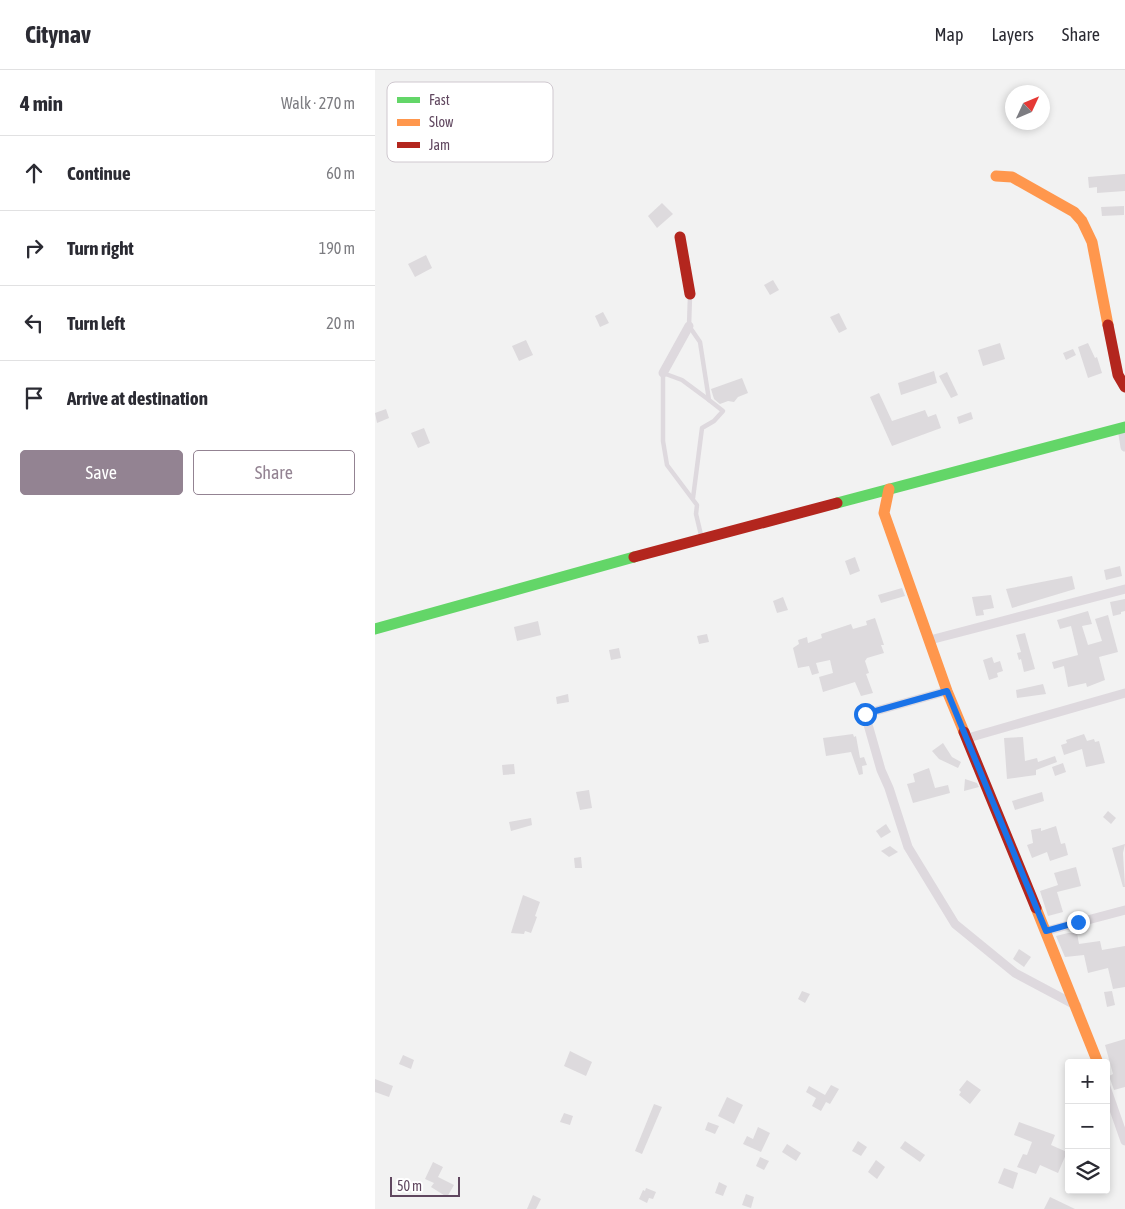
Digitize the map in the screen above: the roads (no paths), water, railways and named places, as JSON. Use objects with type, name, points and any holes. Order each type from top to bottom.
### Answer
[{"type":"main road","points":[[996,176],[1013,177],[1075,212],[1082,221],[1092,242],[1118,375],[1125,387]]},
{"type":"main road","points":[[680,237],[690,294]]},
{"type":"main road","points":[[375,629],[702,538],[1123,428]]},
{"type":"main road","points":[[889,489],[884,513],[909,587],[930,640],[947,691],[1077,1006],[1097,1059]]},
{"type":"street","points":[[663,373],[689,326]]},
{"type":"street","points":[[1123,428],[1125,447]]},
{"type":"street","points":[[930,640],[1125,589]]},
{"type":"street","points":[[947,691],[865,714],[881,770],[889,788],[908,847],[955,924],[1015,973],[1077,1006]]},
{"type":"street","points":[[968,738],[1125,693]]},
{"type":"street","points":[[1046,931],[1125,910]]},
{"type":"street","points":[[1110,1098],[1125,1141]]},
{"type":"lane","points":[[690,294],[689,326],[700,342],[709,400]]},
{"type":"lane","points":[[693,498],[702,428],[714,421],[723,411],[682,380],[663,373],[663,441],[667,465],[697,505],[696,514],[702,538]]}]
